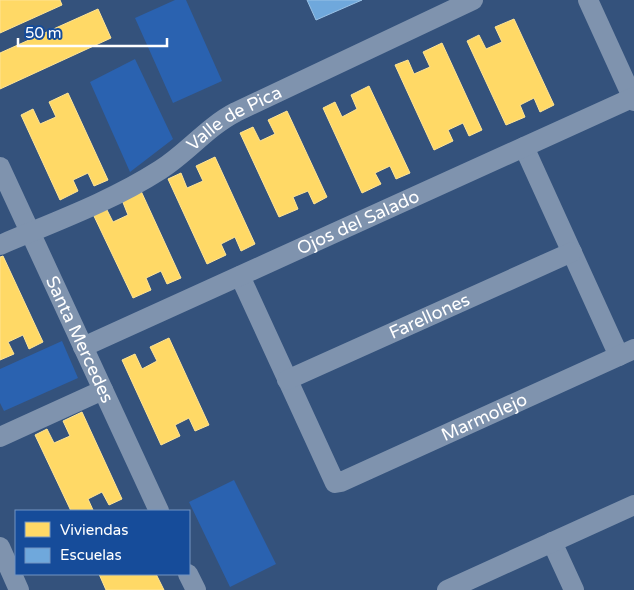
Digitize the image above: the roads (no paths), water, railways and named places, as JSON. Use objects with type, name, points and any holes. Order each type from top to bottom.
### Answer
[{"type":"street","name":"Valle de Pica","points":[[0,245],[108,199],[144,180],[171,163],[214,126],[236,112],[473,0]]},
{"type":"street","points":[[588,0],[634,98]]},
{"type":"street","name":"Ojos del Salado","points":[[83,347],[634,98]]},
{"type":"street","points":[[524,147],[572,252],[627,352]]},
{"type":"street","name":"Santa Mercedes","points":[[0,167],[159,510]]},
{"type":"street","name":"Farellones","points":[[287,380],[572,252]]},
{"type":"street","points":[[240,276],[287,380]]},
{"type":"street","name":"Marmolejo","points":[[287,380],[335,483],[341,482],[627,352]]},
{"type":"street","points":[[0,437],[103,390]]},
{"type":"street","points":[[447,590],[634,505]]},
{"type":"street","points":[[552,542],[574,590]]},
{"type":"street","points":[[0,549],[19,590]]},
{"type":"street","points":[[188,575],[196,590]]}]
